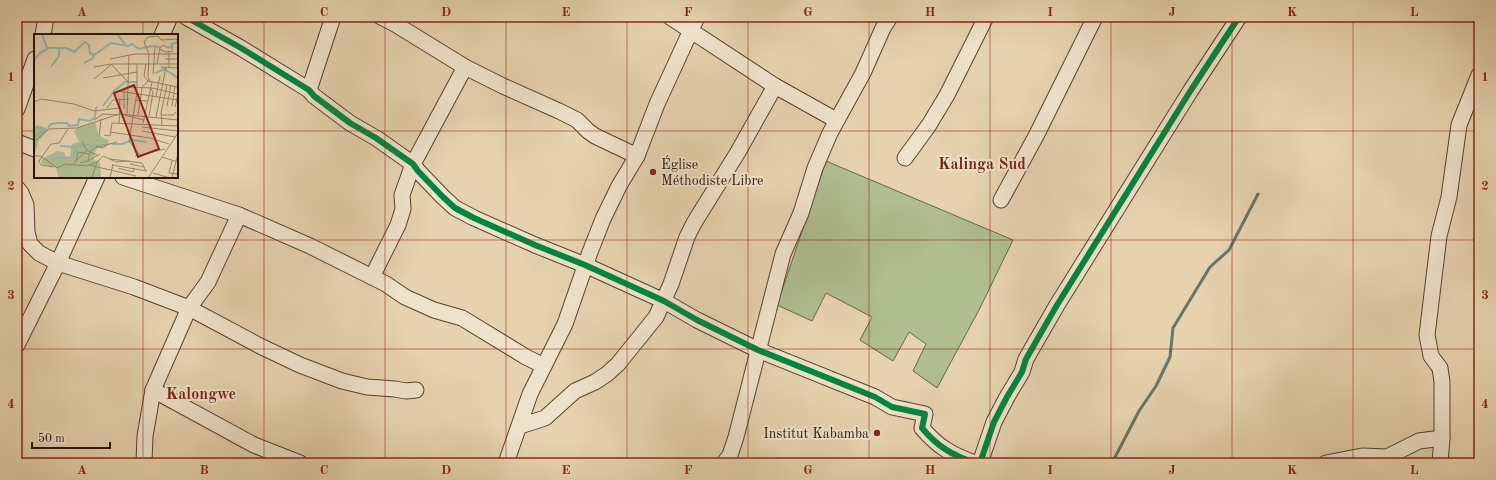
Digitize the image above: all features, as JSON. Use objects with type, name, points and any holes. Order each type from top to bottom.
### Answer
[{"type":"street","points":[[43,34],[46,17]]},
{"type":"street","points":[[162,34],[170,17]]},
{"type":"street","points":[[186,17],[241,48],[309,90],[314,96],[350,123],[376,138],[413,164],[418,171],[455,208],[535,245],[585,265],[664,300],[697,320],[758,350],[875,397],[892,407],[925,414],[922,428],[933,440],[956,456],[974,463]]},
{"type":"street","points":[[309,90],[333,17]]},
{"type":"street","points":[[381,17],[465,67],[577,120],[595,136],[637,156]]},
{"type":"street","points":[[670,17],[775,86],[836,120]]},
{"type":"street","points":[[506,463],[530,394],[565,324],[585,265],[603,219],[619,186],[637,156],[656,104],[697,17]]},
{"type":"street","points":[[724,463],[730,455],[736,436],[784,254],[801,213],[815,168],[836,120],[863,73],[883,28],[890,17]]},
{"type":"street","points":[[905,158],[929,125],[947,95],[986,17]]},
{"type":"street","points":[[1001,200],[1038,131],[1094,17]]},
{"type":"street","points":[[980,463],[994,422],[1057,305],[1191,90],[1239,17]]},
{"type":"street","points":[[17,109],[34,62]]},
{"type":"street","points":[[372,277],[398,225],[403,209],[402,195],[413,164],[465,67]]},
{"type":"street","points":[[1440,463],[1442,438],[1442,382],[1440,368],[1431,356],[1427,335],[1439,236],[1449,197],[1459,125],[1479,74]]},
{"type":"street","points":[[520,426],[545,418],[575,391],[595,382],[607,374],[618,364],[650,324],[660,310],[687,237],[694,223],[738,152],[775,86]]},
{"type":"street","points":[[17,142],[34,149]]},
{"type":"street","points":[[17,345],[58,263],[97,178]]},
{"type":"street","points":[[126,178],[238,215],[310,246],[372,277],[405,297],[434,310],[462,318],[526,357],[544,366]]},
{"type":"street","points":[[17,188],[26,205],[27,232],[30,244],[38,253],[58,263],[134,287],[189,308],[260,346],[300,365],[342,381],[367,387],[406,391],[416,390]]},
{"type":"street","points":[[144,463],[145,436],[153,390],[189,308],[208,282],[238,215]]},
{"type":"street","points":[[153,390],[254,445],[300,463]]},
{"type":"street","points":[[1326,463],[1362,456],[1387,457],[1419,441],[1442,438]]},
{"type":"green space","points":[[826,161],[1013,240],[980,308],[937,388],[913,371],[926,344],[909,332],[893,361],[860,340],[872,317],[826,293],[812,321],[777,305]]},
{"type":"waterway","points":[[1112,463],[1139,411],[1156,386],[1170,357],[1173,328],[1210,267],[1229,250],[1258,194]]},
{"type":"cycle path","points":[[186,17],[241,48],[309,90],[314,96],[350,123],[376,138],[413,164],[418,171],[455,208],[474,218],[585,265],[664,301],[697,320],[758,350],[875,397],[892,407],[925,414],[922,428],[928,435],[946,450],[975,463]]},
{"type":"cycle path","points":[[980,463],[994,422],[1022,372],[1026,359],[1057,305],[1191,90],[1239,17]]},
{"type":"place","name":"Église Méthodiste Libre","points":[[653,172]]},
{"type":"place","name":"Institut Kabamba","points":[[877,433]]},
{"type":"district","name":"Kalinga Sud","points":[[982,163]]},
{"type":"district","name":"Kalongwe","points":[[201,393]]}]
